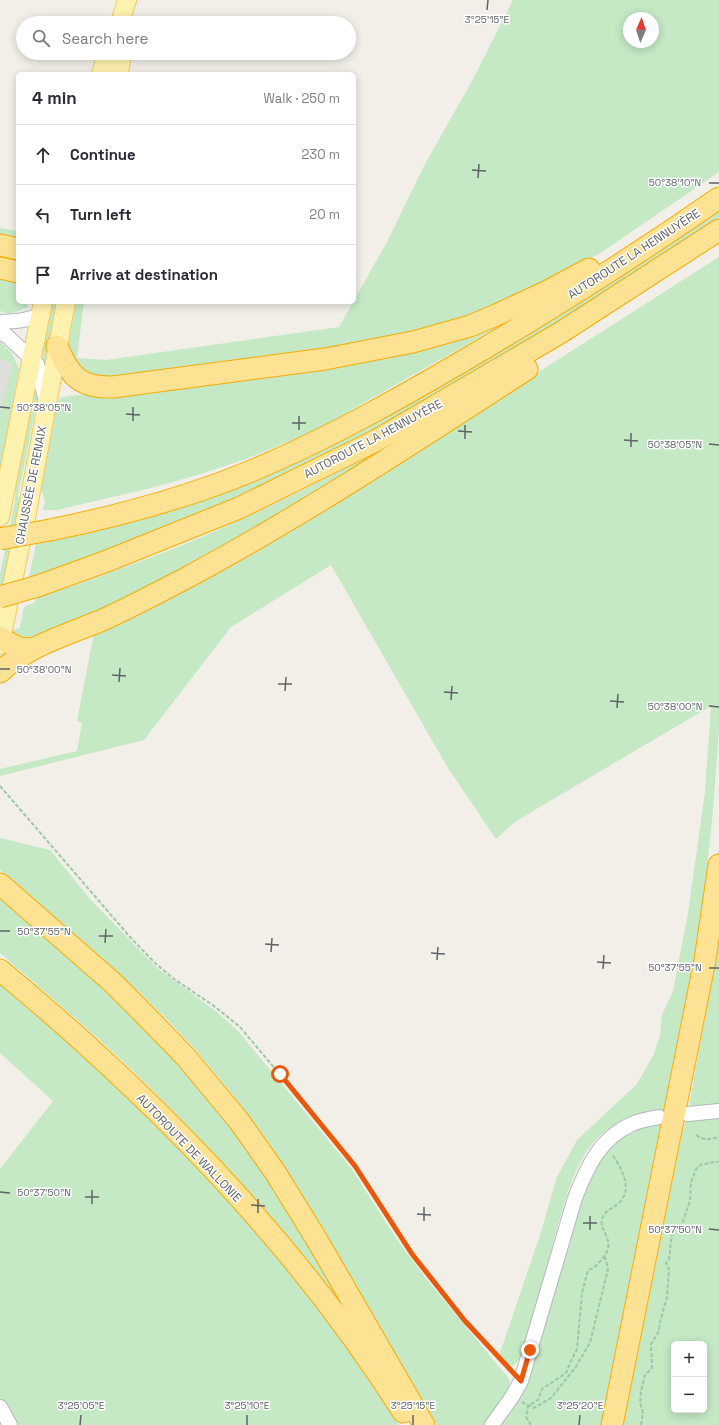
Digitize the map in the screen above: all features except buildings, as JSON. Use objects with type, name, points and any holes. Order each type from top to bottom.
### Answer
[{"type":"highway","name":"AUTOROUTE LA HENNUYÈRE","points":[[0,539],[96,520],[145,507],[216,484],[296,451],[363,418],[546,312],[719,198]]},
{"type":"highway","points":[[57,346],[65,366],[73,375],[86,384],[98,388],[113,388],[317,360],[390,346],[452,331],[494,316],[574,277],[611,256],[663,222],[701,211]]},
{"type":"highway","name":"AUTOROUTE LA HENNUYÈRE","points":[[0,597],[38,586],[114,558],[239,508],[357,450],[446,401],[560,333],[719,230]]},
{"type":"highway","points":[[0,245],[16,249]]},
{"type":"highway","points":[[0,268],[16,272]]},
{"type":"highway","points":[[0,672],[32,649],[102,620],[168,588],[248,545],[302,513],[586,329],[610,302]]},
{"type":"highway","points":[[0,640],[18,648],[32,649]]},
{"type":"highway","points":[[612,1425],[705,960],[719,865]]},
{"type":"highway","points":[[0,884],[112,982],[185,1056],[239,1121],[275,1172],[317,1240],[424,1425]]},
{"type":"highway","name":"AUTOROUTE DE WALLONIE","points":[[0,970],[86,1045],[185,1140],[240,1201],[309,1281],[355,1342],[410,1425]]},
{"type":"main road","points":[[123,16],[126,0]]},
{"type":"main road","points":[[102,72],[105,60]]},
{"type":"main road","points":[[119,72],[121,60]]},
{"type":"main road","name":"CHAUSSÉE DE RENAIX","points":[[0,640],[66,304]]},
{"type":"main road","name":"CHAUSSÉE DE RENAIX","points":[[0,516],[42,309]]},
{"type":"street","points":[[0,322],[29,320],[42,309]]},
{"type":"street","points":[[0,333],[6,335],[37,364],[46,404]]},
{"type":"street","points":[[688,1114],[719,1111]]},
{"type":"street","points":[[492,1425],[512,1397],[521,1381],[575,1198],[586,1169],[600,1148],[617,1132],[633,1124],[659,1117]]},
{"type":"street","points":[[0,1407],[10,1425]]},
{"type":"path","points":[[0,786],[130,937],[154,962],[174,979],[214,1006],[240,1027],[355,1166],[412,1254],[465,1321],[521,1381]]},
{"type":"path","points":[[696,1135],[702,1139],[711,1140],[719,1137]]},
{"type":"path","points":[[531,1425],[526,1417],[528,1406],[538,1400],[542,1389],[566,1373],[577,1349],[582,1293],[588,1270],[595,1268],[605,1256],[609,1243],[601,1224],[601,1219],[607,1209],[619,1203],[622,1197],[626,1181],[618,1162],[605,1143]]},
{"type":"path","points":[[641,1425],[643,1412],[640,1403],[641,1392],[645,1375],[652,1368],[651,1344],[660,1331],[660,1322],[668,1297],[669,1269],[666,1263],[669,1259],[672,1234],[682,1224],[690,1201],[691,1182],[696,1169],[702,1164],[719,1162]]},
{"type":"path","points":[[512,1397],[534,1408],[551,1398],[575,1368],[590,1343],[608,1269],[605,1256]]},
{"type":"shaded area","points":[[0,359],[12,363],[0,411]]},
{"type":"green space","points":[[513,0],[719,0],[719,172],[599,254],[482,312],[386,340],[93,381],[79,374],[67,351],[76,304],[84,304],[77,358],[106,360],[339,327],[352,304],[356,304],[356,297],[387,242],[424,166],[472,81]]},
{"type":"green space","points":[[719,206],[719,222],[447,393],[201,517],[40,575],[29,577],[36,544],[47,542],[49,538],[254,477]]},
{"type":"green space","points":[[0,228],[16,231],[16,304],[27,304],[28,307],[11,314],[0,311]]},
{"type":"green space","points":[[719,257],[719,730],[712,822],[700,930],[664,1110],[635,1117],[607,1130],[599,1136],[584,1155],[568,1192],[521,1357],[514,1365],[507,1365],[499,1356],[541,1232],[556,1179],[577,1140],[637,1084],[654,1054],[660,1035],[662,1015],[673,991],[688,913],[705,792],[711,706],[516,821],[496,839],[448,768],[331,565],[231,627],[144,740],[0,776],[0,769],[77,751],[82,723],[77,721],[94,633],[163,602],[255,553]]},
{"type":"green space","points":[[540,303],[323,426],[285,443],[246,459],[201,474],[151,488],[57,510],[43,510],[45,502],[40,484],[57,402],[62,397],[335,362]]},
{"type":"green space","points":[[49,304],[57,304],[43,373],[38,357]]},
{"type":"green space","points":[[0,341],[12,353],[19,369],[0,471],[0,411],[12,363],[0,359]]},
{"type":"green space","points":[[34,372],[38,397],[18,496],[20,502],[0,613],[0,574],[15,501],[17,463]]},
{"type":"green space","points":[[442,416],[292,514],[44,641],[17,642],[10,631],[20,628],[24,607],[34,603],[37,598],[134,564],[229,525],[337,473]]},
{"type":"green space","points":[[0,838],[50,850],[90,899],[156,967],[217,1012],[239,1032],[351,1168],[400,1244],[428,1281],[510,1380],[506,1393],[484,1425],[437,1425],[296,1185],[267,1140],[191,1044],[139,992],[0,870]]},
{"type":"green space","points":[[0,892],[151,1029],[231,1120],[329,1276],[338,1299],[286,1235],[232,1173],[146,1083],[73,1016],[0,953]]},
{"type":"green space","points":[[719,931],[719,1104],[689,1107],[718,942]]},
{"type":"green space","points":[[0,982],[142,1109],[226,1197],[294,1275],[350,1349],[399,1425],[15,1425],[0,1400],[0,1169],[53,1101],[0,1053]]},
{"type":"green space","points":[[719,1115],[719,1425],[623,1425],[686,1119]]},
{"type":"green space","points":[[661,1122],[601,1425],[498,1425],[595,1157],[634,1128]]},
{"type":"route","points":[[280,1074],[355,1166],[412,1254],[465,1321],[521,1381],[530,1350]]}]
